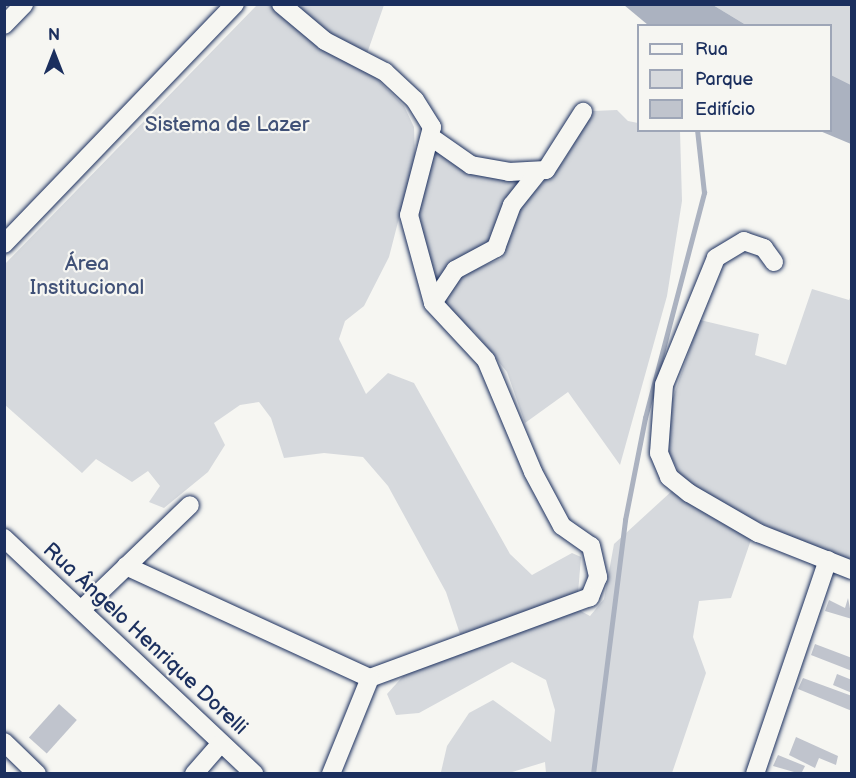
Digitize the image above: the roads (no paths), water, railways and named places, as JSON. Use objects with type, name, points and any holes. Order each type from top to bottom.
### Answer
[{"type":"street","points":[[4,25],[24,4]]},
{"type":"street","points":[[4,244],[236,4]]},
{"type":"street","points":[[126,567],[370,678],[590,597],[598,578],[591,546],[562,526],[533,472],[486,360],[434,303],[409,215],[432,127],[415,100],[385,72],[326,41],[281,4]]},
{"type":"street","points":[[434,303],[455,270],[496,248],[512,205],[539,171],[556,159],[583,112]]},
{"type":"street","points":[[431,137],[471,165],[539,171]]},
{"type":"street","points":[[774,262],[764,248],[744,241],[716,258],[664,385],[659,453],[669,477],[689,493],[758,533],[852,570]]},
{"type":"street","points":[[81,610],[190,505]]},
{"type":"street","name":"Rua Ângelo Henrique Dorelli","points":[[4,538],[254,774]]},
{"type":"street","points":[[755,774],[828,560]]},
{"type":"street","points":[[331,774],[370,678]]},
{"type":"street","points":[[4,742],[37,774]]},
{"type":"street","points":[[194,774],[222,744]]},
{"type":"waterway","points":[[593,774],[625,520],[645,418],[704,193],[697,132]]},
{"type":"park label","name":"Sistema de Lazer","points":[[227,125]]},
{"type":"park label","name":"Área Institucional","points":[[87,276]]}]
